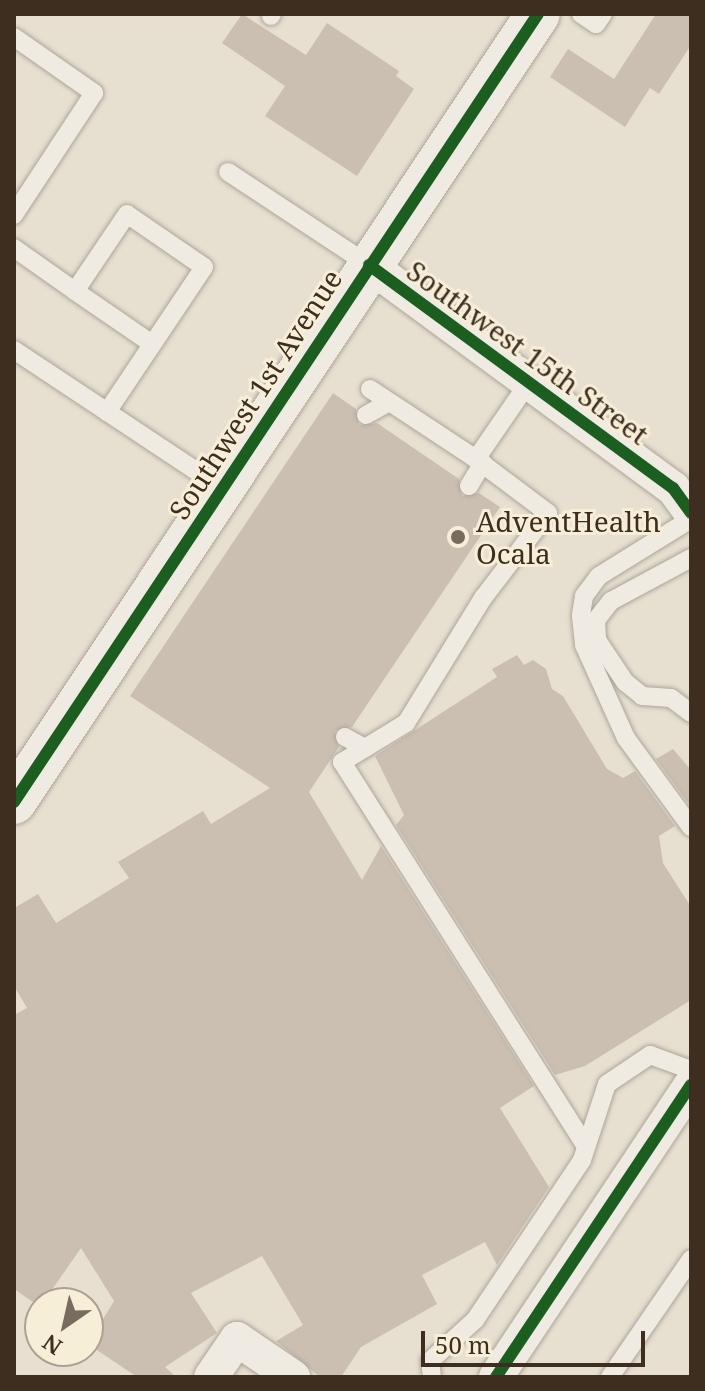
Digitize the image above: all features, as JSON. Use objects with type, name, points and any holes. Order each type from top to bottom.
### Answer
[{"type":"street","name":"Southwest 1st Avenue","points":[[14,802],[538,14]]},
{"type":"street","name":"Southwest 15th Street","points":[[369,265],[673,488],[691,513]]},
{"type":"street","points":[[496,1377],[691,1085]]},
{"type":"street","points":[[211,1377],[237,1339],[293,1377]]},
{"type":"lane","points":[[581,14],[596,24],[603,14]]},
{"type":"lane","points":[[14,37],[94,93],[14,215]]},
{"type":"lane","points":[[228,172],[369,265]]},
{"type":"lane","points":[[75,291],[127,214],[204,267],[107,412]]},
{"type":"lane","points":[[14,248],[152,344]]},
{"type":"lane","points":[[14,350],[222,488]]},
{"type":"lane","points":[[469,486],[479,461],[529,382]]},
{"type":"lane","points":[[370,389],[479,461],[548,513],[483,598],[406,723],[342,762],[586,1146]]},
{"type":"lane","points":[[366,415],[389,402]]},
{"type":"lane","points":[[691,519],[599,576],[584,596],[581,616],[584,645],[626,738],[691,827]]},
{"type":"lane","points":[[691,558],[611,601],[596,620],[597,640],[625,682],[642,696],[671,698],[691,713]]},
{"type":"lane","points":[[345,737],[365,748]]},
{"type":"lane","points":[[432,1377],[430,1361],[475,1320],[586,1146],[607,1084],[650,1055],[691,1070]]},
{"type":"lane","points":[[610,1377],[691,1259]]},
{"type":"building","points":[[242,14],[306,55],[327,23],[399,71],[396,76],[414,89],[357,176],[265,116],[285,86],[222,43]]},
{"type":"building","points":[[656,14],[691,14],[691,45],[659,94],[650,88],[625,127],[550,77],[568,49],[614,79]]},
{"type":"building","points":[[333,393],[356,409],[359,425],[377,423],[459,479],[462,496],[479,493],[500,507],[352,727],[335,731],[339,747],[309,792],[362,880],[381,846],[534,1086],[500,1108],[549,1187],[497,1265],[485,1242],[422,1275],[437,1304],[361,1347],[341,1377],[320,1377],[276,1341],[303,1325],[262,1256],[191,1293],[217,1333],[165,1367],[176,1377],[137,1377],[104,1355],[104,1318],[114,1301],[81,1248],[54,1287],[24,1287],[24,1296],[14,1289],[14,1015],[27,1008],[14,986],[14,908],[38,894],[56,923],[129,878],[118,862],[203,811],[211,824],[270,788],[130,696]]},
{"type":"building","points":[[517,655],[524,665],[533,660],[546,669],[552,689],[563,696],[607,769],[623,778],[635,771],[675,826],[659,836],[663,863],[691,907],[691,1000],[585,1066],[555,1075],[396,825],[404,815],[375,756],[497,677],[492,669]]},
{"type":"building","points":[[673,749],[691,770],[691,807],[656,759]]},
{"type":"cycle path","points":[[14,802],[538,14]]},
{"type":"cycle path","points":[[369,265],[673,488],[691,513]]},
{"type":"cycle path","points":[[496,1377],[691,1085]]},
{"type":"place","name":"AdventHealth Ocala","points":[[458,537]]}]
